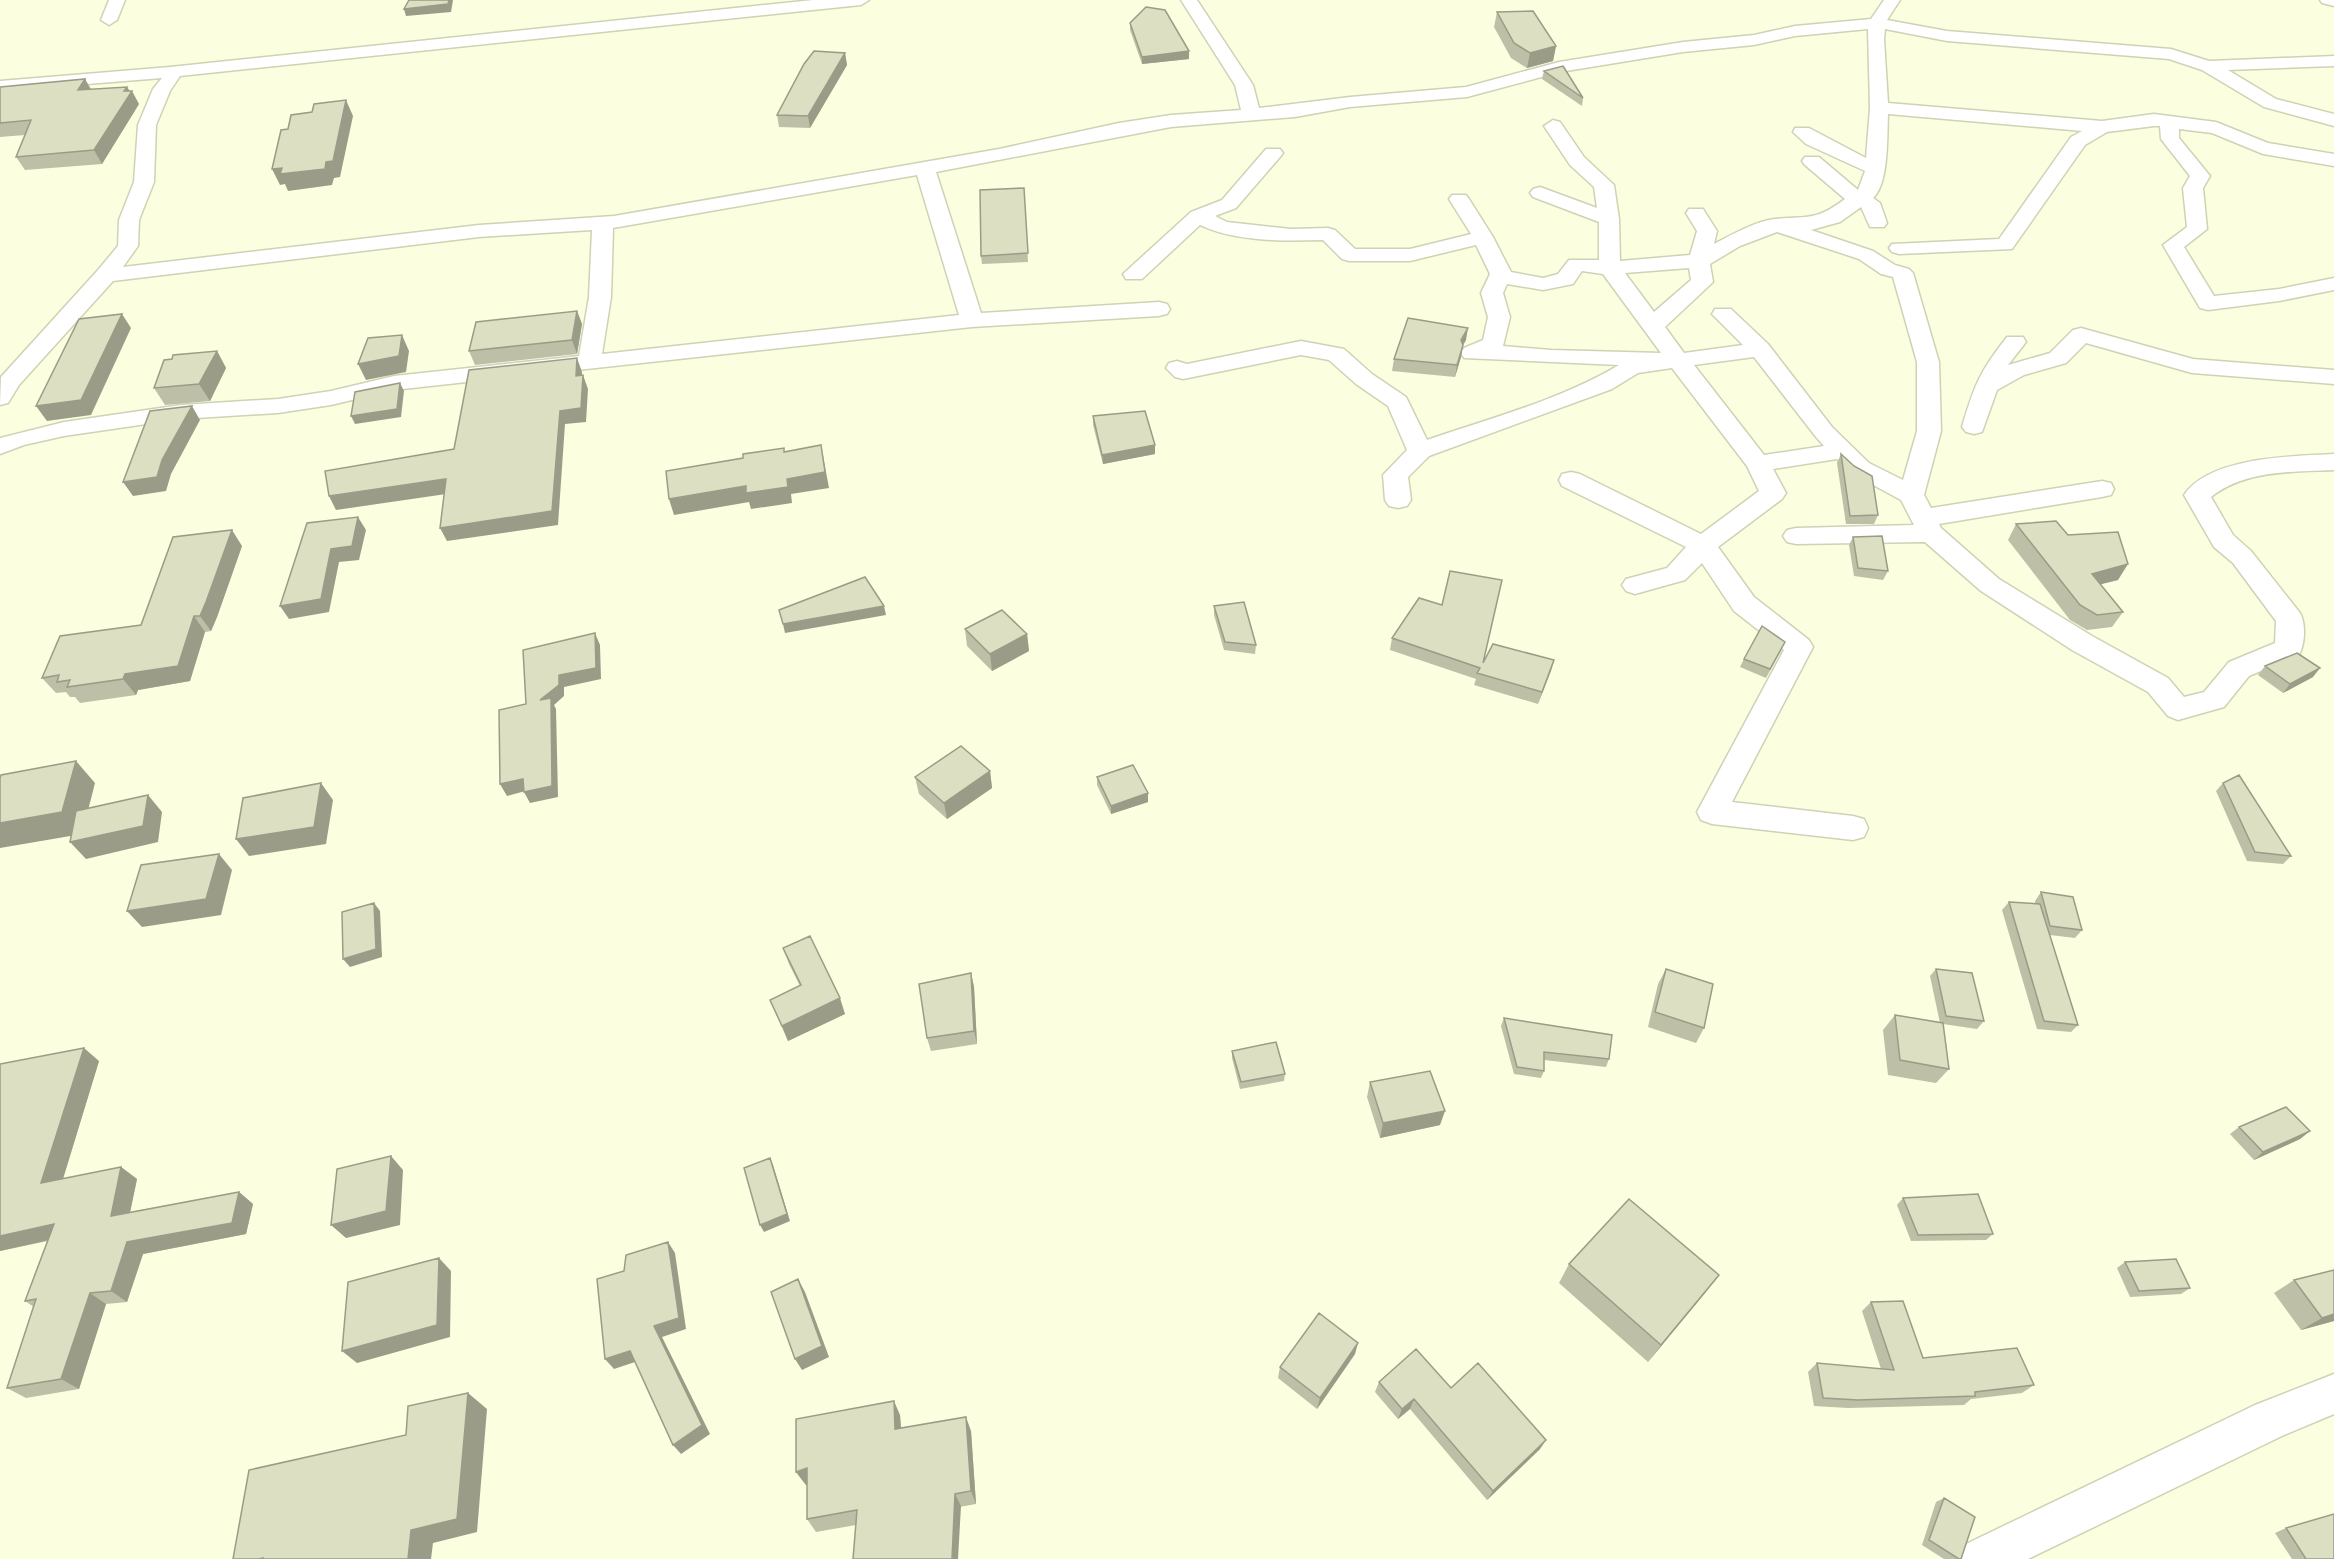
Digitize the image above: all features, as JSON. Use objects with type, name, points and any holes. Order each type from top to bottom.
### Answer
[{"type":"street","points":[[109,20],[117,0]]},
{"type":"street","points":[[0,86],[170,72],[861,0]]},
{"type":"street","points":[[1189,0],[1244,85],[1251,114]]},
{"type":"street","points":[[1500,277],[1543,284],[1564,279],[1576,264],[1610,268],[1699,261],[1733,242],[1776,225],[1804,225],[1833,218],[1869,191],[1875,169],[1879,108],[1875,39],[1877,22],[1892,0]]},
{"type":"street","points":[[2328,0],[2334,1]]},
{"type":"street","points":[[106,275],[479,231],[603,222],[925,169],[1066,143],[1119,129],[1171,121],[1467,92],[1559,67],[1683,47],[1754,40],[1795,31],[1826,30],[1877,22],[1947,36],[2170,54],[2208,66],[2270,103],[2334,120]]},
{"type":"street","points":[[2208,66],[2334,61]]},
{"type":"street","points":[[0,398],[9,382],[106,275],[128,246],[129,220],[144,182],[147,125],[162,89],[171,79],[170,72]]},
{"type":"street","points":[[1879,108],[2102,127],[2154,120],[2216,128],[2263,148],[2334,160]]},
{"type":"street","points":[[2169,122],[2170,139],[2200,176],[2193,188],[2197,229],[2173,245],[2208,303],[2279,295],[2334,284]]},
{"type":"street","points":[[1553,126],[1577,161],[1604,185],[1609,219],[1610,268],[1758,464],[1773,493],[1703,545],[1676,573],[1635,585]]},
{"type":"street","points":[[1899,248],[2005,245],[2078,141],[2102,127]]},
{"type":"street","points":[[1802,132],[1813,140],[1875,169]]},
{"type":"street","points":[[1134,274],[1198,216],[1229,204],[1273,153]]},
{"type":"street","points":[[1812,161],[1858,200],[1870,204],[1877,223]]},
{"type":"street","points":[[925,169],[972,320]]},
{"type":"street","points":[[1540,193],[1609,219]]},
{"type":"street","points":[[1459,199],[1483,237],[1501,274],[1492,293],[1499,317],[1493,344],[1475,352],[1551,357],[1678,360]]},
{"type":"street","points":[[1654,325],[1677,301],[1702,282],[1699,261],[1707,231],[1696,213]]},
{"type":"street","points":[[1198,216],[1223,228],[1291,235],[1328,234],[1349,255],[1410,255],[1483,237]]},
{"type":"street","points":[[589,362],[600,297],[603,222]]},
{"type":"street","points":[[1776,225],[1866,255],[1888,270],[1902,273],[1928,362],[1929,431],[1911,495]]},
{"type":"street","points":[[6,437],[181,412],[278,406],[332,398],[394,383],[972,320],[1159,309]]},
{"type":"street","points":[[1723,314],[1760,349],[1824,432],[1860,468],[1911,495],[1927,526],[1990,585],[2082,643],[2158,685],[2178,709],[2214,700],[2238,669],[2289,648],[2290,620],[2249,565],[2223,541],[2197,495],[2218,479],[2275,465],[2334,462]]},
{"type":"street","points":[[1986,386],[2017,369],[2054,362],[2070,350],[2081,335],[2192,366],[2334,376]]},
{"type":"street","points":[[1974,428],[1986,386],[1994,368],[2015,342]]},
{"type":"street","points":[[1177,368],[1183,372],[1301,348],[1336,354],[1364,380],[1398,402],[1420,451]]},
{"type":"street","points":[[1398,501],[1395,475],[1420,451],[1533,412],[1604,384],[1632,367],[1760,349]]},
{"type":"street","points":[[1758,464],[1843,450]]},
{"type":"street","points":[[1571,480],[1703,545],[1744,604],[1799,646],[1712,812],[1852,828]]},
{"type":"street","points":[[1796,536],[1927,526],[2102,489]]},
{"type":"street","points":[[1981,1559],[2270,1420],[2334,1394]]},
{"type":"building","points":[[409,0],[449,0],[448,4],[404,9]]},
{"type":"building","points":[[1146,7],[1165,10],[1189,51],[1142,57],[1130,23]]},
{"type":"building","points":[[1533,11],[1556,46],[1530,53],[1514,43],[1497,12]]},
{"type":"building","points":[[814,51],[845,53],[808,116],[777,115],[804,64]]},
{"type":"building","points":[[1563,66],[1583,98],[1544,71]]},
{"type":"building","points":[[85,79],[78,90],[127,87],[124,91],[132,91],[94,150],[16,157],[31,120],[0,123],[0,87]]},
{"type":"building","points":[[346,100],[333,161],[326,162],[325,169],[280,174],[282,168],[272,169],[281,130],[288,129],[291,115],[312,112],[314,104]]},
{"type":"building","points":[[1024,188],[1028,253],[981,256],[980,190]]},
{"type":"building","points":[[577,311],[572,340],[469,351],[476,322]]},
{"type":"building","points":[[122,314],[81,400],[36,406],[79,319]]},
{"type":"building","points":[[1408,318],[1468,328],[1461,340],[1463,345],[1457,365],[1394,359]]},
{"type":"building","points":[[402,335],[399,356],[358,364],[368,338]]},
{"type":"building","points":[[217,351],[199,384],[154,388],[164,360],[172,359],[173,355]]},
{"type":"building","points":[[577,358],[576,376],[583,375],[581,408],[560,411],[552,511],[440,528],[446,479],[329,496],[325,471],[454,449],[469,370]]},
{"type":"building","points":[[400,383],[397,409],[351,416],[355,392]]},
{"type":"building","points":[[192,406],[162,460],[157,477],[123,482],[150,411]]},
{"type":"building","points":[[1145,411],[1155,445],[1102,455],[1093,416]]},
{"type":"building","points":[[821,445],[825,472],[787,479],[788,487],[746,493],[746,486],[669,499],[666,471],[743,458],[743,454],[784,448],[784,452]]},
{"type":"building","points":[[1841,454],[1854,466],[1872,476],[1878,515],[1850,516]]},
{"type":"building","points":[[358,517],[352,546],[331,549],[321,599],[280,606],[307,523]]},
{"type":"building","points":[[2056,521],[2068,535],[2118,532],[2128,564],[2092,574],[2123,612],[2097,615],[2080,605],[2016,524]]},
{"type":"building","points":[[232,530],[200,616],[194,616],[178,666],[125,674],[123,679],[67,687],[70,680],[57,682],[59,675],[42,678],[60,636],[141,625],[173,537]]},
{"type":"building","points":[[1882,536],[1888,571],[1858,568],[1853,537]]},
{"type":"building","points":[[1450,571],[1502,580],[1483,663],[1493,644],[1554,660],[1542,692],[1477,673],[1480,668],[1392,638],[1419,598],[1442,605]]},
{"type":"building","points":[[865,577],[884,606],[783,624],[779,610]]},
{"type":"building","points":[[1244,602],[1256,645],[1225,642],[1214,606]]},
{"type":"building","points":[[1002,610],[1027,634],[990,654],[965,629]]},
{"type":"building","points":[[1762,626],[1785,642],[1770,669],[1744,659]]},
{"type":"building","points":[[595,633],[596,668],[559,675],[559,685],[540,700],[551,698],[552,786],[524,792],[523,779],[500,784],[499,710],[526,704],[523,650]]},
{"type":"building","points":[[2297,653],[2320,668],[2290,684],[2265,666]]},
{"type":"building","points":[[961,746],[990,771],[944,803],[915,777]]},
{"type":"building","points":[[76,761],[62,812],[0,823],[1,775]]},
{"type":"building","points":[[1133,765],[1148,793],[1111,806],[1097,777]]},
{"type":"building","points":[[2239,775],[2291,856],[2255,852],[2223,783]]},
{"type":"building","points":[[321,783],[314,827],[236,839],[243,798]]},
{"type":"building","points":[[148,795],[143,826],[70,842],[76,811]]},
{"type":"building","points":[[219,854],[206,899],[127,911],[141,865]]},
{"type":"building","points":[[2041,892],[2073,897],[2082,930],[2050,926]]},
{"type":"building","points":[[2009,902],[2040,904],[2078,1025],[2044,1021]]},
{"type":"building","points":[[374,903],[376,949],[343,959],[342,912]]},
{"type":"building","points":[[810,936],[840,998],[782,1026],[770,1000],[801,985],[783,948]]},
{"type":"building","points":[[1666,969],[1713,984],[1704,1028],[1655,1012]]},
{"type":"building","points":[[1936,969],[1972,973],[1984,1021],[1946,1016]]},
{"type":"building","points":[[971,973],[974,1031],[927,1038],[919,984]]},
{"type":"building","points":[[1895,1015],[1943,1023],[1949,1069],[1900,1060]]},
{"type":"building","points":[[1504,1018],[1612,1035],[1609,1059],[1544,1052],[1544,1071],[1517,1067]]},
{"type":"building","points":[[1276,1042],[1285,1074],[1241,1082],[1232,1051]]},
{"type":"building","points":[[84,1048],[41,1183],[121,1167],[111,1216],[239,1192],[232,1223],[127,1242],[111,1291],[90,1293],[61,1379],[7,1388],[36,1299],[25,1301],[54,1224],[0,1236],[0,1064]]},
{"type":"building","points":[[1430,1071],[1445,1111],[1383,1123],[1370,1082]]},
{"type":"building","points":[[2286,1107],[2310,1131],[2263,1152],[2239,1127]]},
{"type":"building","points":[[391,1156],[386,1211],[331,1225],[337,1169]]},
{"type":"building","points":[[770,1158],[787,1214],[760,1225],[744,1168]]},
{"type":"building","points":[[1978,1194],[1993,1234],[1918,1235],[1903,1198]]},
{"type":"building","points":[[1629,1199],[1719,1275],[1661,1345],[1569,1264]]},
{"type":"building","points":[[668,1242],[679,1318],[654,1326],[702,1425],[673,1445],[630,1351],[605,1359],[597,1279],[624,1271],[626,1255]]},
{"type":"building","points":[[439,1258],[437,1325],[342,1351],[348,1282]]},
{"type":"building","points":[[2176,1259],[2190,1288],[2139,1291],[2125,1262]]},
{"type":"building","points":[[2334,1270],[2334,1314],[2322,1318],[2294,1280]]},
{"type":"building","points":[[798,1279],[822,1346],[795,1359],[771,1292]]},
{"type":"building","points":[[1903,1301],[1923,1358],[2017,1348],[2034,1385],[1975,1392],[1975,1396],[1858,1400],[1823,1398],[1817,1363],[1894,1370],[1871,1302]]},
{"type":"building","points":[[1319,1313],[1358,1343],[1320,1398],[1280,1367]]},
{"type":"building","points":[[1416,1349],[1451,1388],[1478,1363],[1546,1440],[1493,1491],[1414,1399],[1402,1409],[1379,1382]]},
{"type":"building","points":[[468,1393],[457,1519],[411,1530],[408,1559],[233,1559],[249,1470],[406,1435],[408,1406]]},
{"type":"building","points":[[894,1401],[895,1429],[966,1417],[971,1491],[955,1494],[952,1559],[853,1559],[857,1510],[807,1519],[807,1468],[796,1472],[796,1419]]},
{"type":"building","points":[[1944,1498],[1975,1517],[1961,1559],[1929,1540]]},
{"type":"building","points":[[2334,1514],[2334,1559],[2306,1559],[2286,1528]]}]
